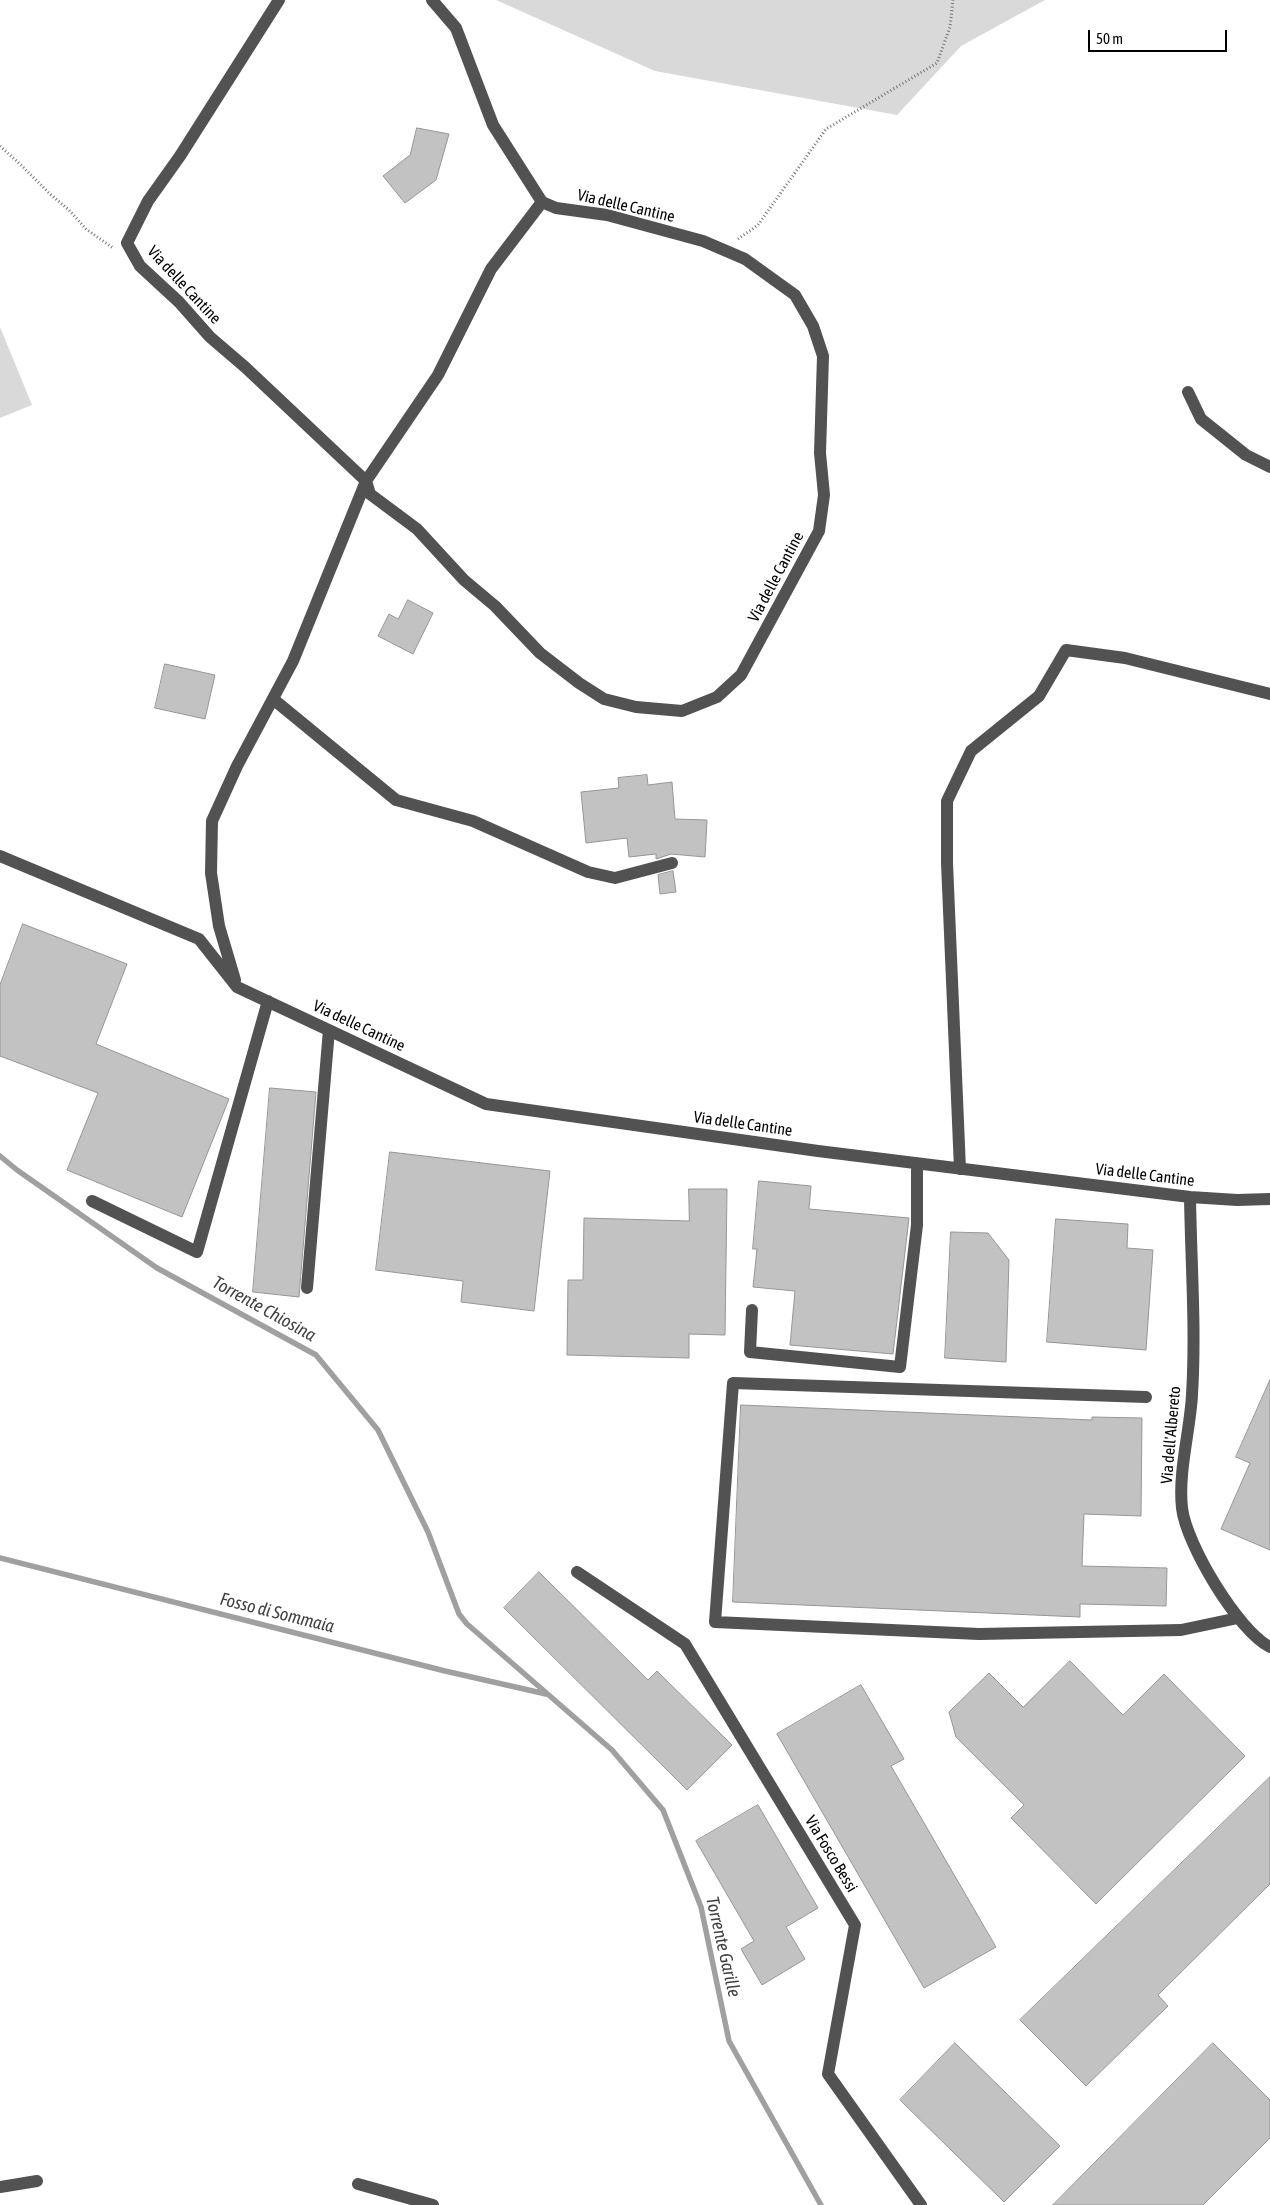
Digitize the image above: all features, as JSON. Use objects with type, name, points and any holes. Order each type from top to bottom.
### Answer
[{"type":"street","name":"Via delle Cantine","points":[[279,0],[180,156],[148,201],[127,243],[132,252],[140,266],[179,302],[210,337],[245,367],[366,481],[370,494],[417,529],[464,580],[495,606],[540,653],[579,683],[604,699],[636,706],[682,711],[717,697],[741,675],[819,530],[824,495],[820,453],[823,356],[813,326],[795,295],[746,259],[703,242],[644,225],[607,215],[556,208],[542,202]]},
{"type":"street","points":[[237,987],[219,926],[215,900],[211,873],[212,821],[237,766],[293,661],[366,481],[438,375],[491,268],[542,202],[493,125],[456,28],[432,0]]},
{"type":"street","points":[[1188,392],[1201,419],[1246,455],[1270,468]]},
{"type":"street","points":[[960,1169],[946,863],[947,801],[971,750],[1039,696],[1066,650],[1125,658],[1270,694]]},
{"type":"street","points":[[273,699],[396,800],[473,821],[588,872],[615,878],[672,863]]},
{"type":"street","name":"Via delle Cantine","points":[[0,856],[199,939],[237,987],[486,1104],[960,1169],[1190,1197],[1237,1200],[1270,1199]]},
{"type":"street","points":[[92,1201],[197,1252],[268,1002]]},
{"type":"street","points":[[307,1288],[329,1030]]},
{"type":"street","points":[[752,1310],[750,1352],[900,1367],[917,1225],[917,1163]]},
{"type":"street","name":"Via dell'Albereto","points":[[1190,1197],[1193,1311],[1192,1395],[1184,1466],[1182,1508],[1195,1547],[1238,1618],[1264,1644],[1270,1646]]},
{"type":"street","points":[[1146,1397],[733,1383],[715,1622],[979,1634],[1181,1630],[1238,1618]]},
{"type":"street","name":"Via Fosco Bessi","points":[[577,1572],[685,1644],[855,1925],[828,2074],[921,2205]]},
{"type":"street","points":[[0,2187],[37,2181]]},
{"type":"street","points":[[358,2184],[433,2205]]},
{"type":"path","points":[[723,250],[758,225],[826,129],[936,64],[950,27],[952,0]]},
{"type":"path","points":[[0,146],[50,194],[70,210],[86,229],[109,246],[124,253],[132,252]]},
{"type":"shaded area","points":[[496,0],[1045,0],[961,46],[897,115],[655,71]]},
{"type":"shaded area","points":[[0,327],[32,405],[0,418]]},
{"type":"building","points":[[417,128],[449,134],[436,180],[405,203],[383,176],[410,155]]},
{"type":"building","points":[[408,600],[433,613],[413,654],[378,636],[389,614],[398,619]]},
{"type":"building","points":[[165,664],[215,675],[205,719],[155,708]]},
{"type":"building","points":[[647,775],[648,785],[672,782],[675,819],[707,820],[705,857],[671,854],[656,859],[656,854],[629,857],[627,838],[586,843],[581,792],[619,788],[618,778]]},
{"type":"building","points":[[673,871],[676,892],[660,894],[658,875]]},
{"type":"building","points":[[23,924],[127,964],[96,1044],[229,1099],[182,1217],[67,1170],[98,1093],[0,1056],[0,985]]},
{"type":"building","points":[[270,1088],[316,1092],[299,1297],[253,1292]]},
{"type":"building","points":[[390,1152],[550,1171],[534,1311],[461,1302],[463,1281],[376,1270]]},
{"type":"building","points":[[759,1181],[811,1186],[809,1209],[909,1218],[893,1354],[790,1345],[795,1291],[753,1287],[757,1249],[753,1249]]},
{"type":"building","points":[[689,1189],[727,1189],[725,1335],[689,1334],[689,1358],[567,1355],[568,1280],[583,1280],[584,1218],[689,1221]]},
{"type":"building","points":[[1056,1219],[1128,1224],[1127,1248],[1153,1250],[1146,1350],[1047,1342]]},
{"type":"building","points":[[951,1232],[988,1233],[1009,1260],[1006,1362],[945,1358]]},
{"type":"building","points":[[1270,1380],[1270,1550],[1221,1529],[1250,1463],[1236,1457]]},
{"type":"building","points":[[741,1405],[1092,1420],[1092,1417],[1142,1418],[1141,1516],[1084,1514],[1082,1566],[1167,1568],[1166,1606],[1080,1604],[1080,1617],[733,1602]]},
{"type":"building","points":[[539,1572],[648,1680],[657,1671],[732,1745],[687,1790],[504,1608]]},
{"type":"building","points":[[1070,1661],[1123,1715],[1164,1674],[1245,1756],[1096,1904],[1011,1818],[1024,1805],[956,1737],[949,1712],[989,1673],[1023,1707]]},
{"type":"building","points":[[861,1685],[904,1759],[891,1766],[996,1947],[924,1988],[777,1734]]},
{"type":"building","points":[[1270,1777],[1270,1884],[1158,1995],[1168,2006],[1086,2086],[1020,2020]]},
{"type":"building","points":[[758,1805],[818,1908],[786,1927],[805,1959],[762,1985],[741,1949],[754,1941],[696,1841]]},
{"type":"building","points":[[955,2043],[1060,2146],[1004,2202],[900,2100]]},
{"type":"building","points":[[1213,2043],[1270,2100],[1270,2138],[1203,2205],[1053,2205]]},
{"type":"waterway","name":"Torrente Chiosina","points":[[0,1156],[17,1170],[157,1268],[316,1355],[378,1430],[428,1532],[459,1614],[467,1624],[612,1750],[663,1810],[701,1907],[729,2041],[821,2205]]},
{"type":"waterway","name":"Fosso di Sommaia","points":[[0,1558],[445,1671],[546,1694]]},
{"type":"water label","name":"Torrente Garille","points":[[723,1947]]}]
